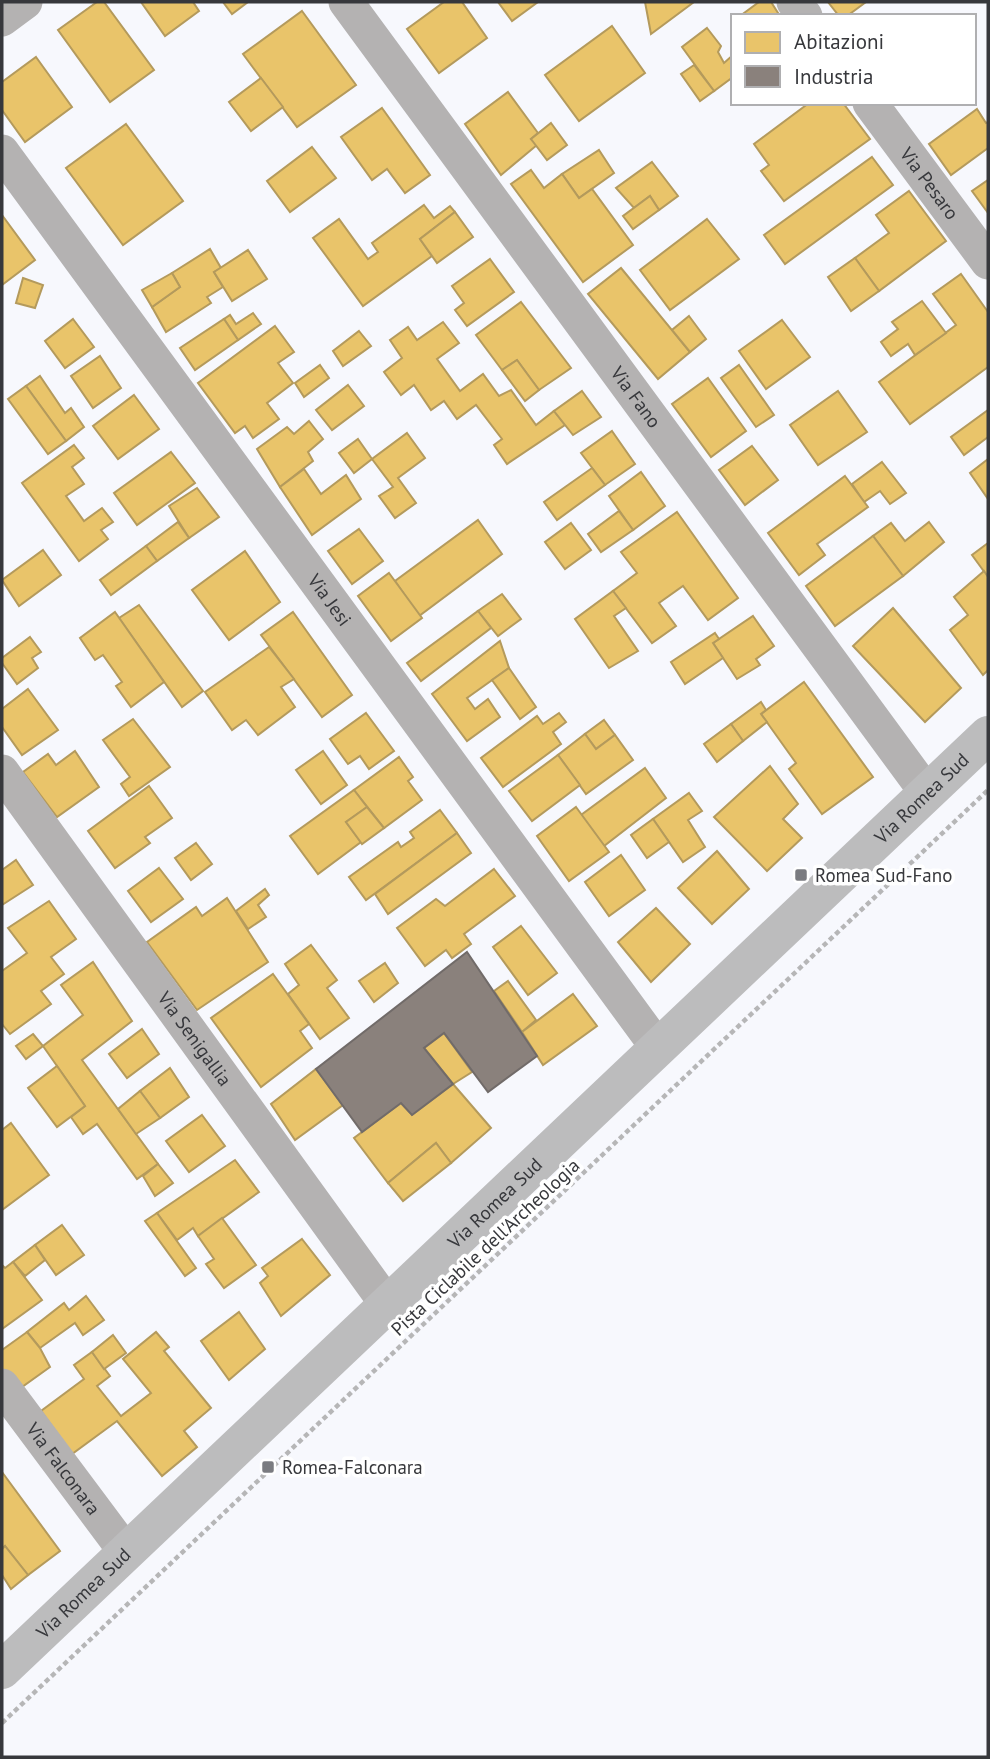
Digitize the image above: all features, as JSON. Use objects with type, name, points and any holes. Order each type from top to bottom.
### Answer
[{"type":"main road","name":"Via Romea Sud","points":[[2,1670],[988,735]]},
{"type":"street","points":[[2,19],[25,2]]},
{"type":"street","name":"Via Fano","points":[[346,2],[927,793]]},
{"type":"street","name":"Via Pesaro","points":[[871,105],[988,262]]},
{"type":"street","name":"Via Jesi","points":[[2,152],[658,1048]]},
{"type":"street","name":"Via Senigallia","points":[[2,772],[387,1304]]},
{"type":"street","name":"Via Falconara","points":[[2,1386],[126,1552]]},
{"type":"path","name":"Pista Ciclabile dell'Archeologia","points":[[2,1723],[988,790]]},
{"type":"building: Abitazioni","points":[[97,2],[104,2],[154,70],[110,102],[58,30]]},
{"type":"building: Abitazioni","points":[[141,2],[193,2],[199,11],[165,36]]},
{"type":"building: Abitazioni","points":[[223,2],[248,2],[232,14]]},
{"type":"building: Abitazioni","points":[[444,2],[462,2],[487,38],[439,73],[407,29]]},
{"type":"building: Abitazioni","points":[[498,2],[538,2],[512,21]]},
{"type":"building: Abitazioni","points":[[645,2],[694,2],[651,34]]},
{"type":"building: Abitazioni","points":[[759,2],[771,2],[779,14],[743,14]]},
{"type":"building: Abitazioni","points":[[828,2],[866,2],[850,14],[837,14]]},
{"type":"building: Abitazioni","points":[[302,11],[356,85],[297,127],[243,54]]},
{"type":"building: Abitazioni","points":[[612,26],[645,73],[579,121],[545,75]]},
{"type":"building: Abitazioni","points":[[707,28],[721,46],[718,52],[724,63],[731,57],[731,78],[714,91],[682,47]]},
{"type":"building: Abitazioni","points":[[36,57],[72,107],[25,142],[2,110],[2,82]]},
{"type":"building: Abitazioni","points":[[694,65],[714,91],[700,101],[681,74]]},
{"type":"building: Abitazioni","points":[[261,78],[283,107],[251,131],[229,102]]},
{"type":"building: Abitazioni","points":[[508,92],[538,133],[531,139],[537,145],[501,175],[465,124]]},
{"type":"building: Abitazioni","points":[[806,105],[844,105],[870,139],[784,201],[761,171],[769,165],[754,144]]},
{"type":"building: Abitazioni","points":[[382,108],[430,175],[405,193],[387,169],[372,180],[341,137]]},
{"type":"building: Abitazioni","points":[[977,109],[986,123],[988,122],[988,148],[951,175],[929,144]]},
{"type":"building: Abitazioni","points":[[551,123],[567,145],[547,160],[531,139]]},
{"type":"building: Abitazioni","points":[[126,124],[183,201],[123,245],[66,168]]},
{"type":"building: Abitazioni","points":[[312,147],[336,178],[290,212],[267,181]]},
{"type":"building: Abitazioni","points":[[599,150],[614,173],[579,198],[562,174]]},
{"type":"building: Abitazioni","points":[[872,157],[893,185],[785,264],[764,235]]},
{"type":"building: Abitazioni","points":[[652,162],[678,196],[659,210],[650,196],[634,208],[616,188]]},
{"type":"building: Abitazioni","points":[[531,170],[544,188],[562,174],[579,198],[592,189],[633,245],[583,282],[511,184]]},
{"type":"building: Abitazioni","points":[[988,180],[988,213],[972,191]]},
{"type":"building: Abitazioni","points":[[909,191],[946,241],[879,291],[855,258],[889,233],[876,215]]},
{"type":"building: Abitazioni","points":[[650,196],[659,210],[633,229],[623,216]]},
{"type":"building: Abitazioni","points":[[424,205],[434,218],[450,206],[455,212],[420,239],[432,256],[363,306],[313,238],[339,219],[368,259],[378,252],[372,243]]},
{"type":"building: Abitazioni","points":[[455,212],[473,237],[437,263],[420,239]]},
{"type":"building: Abitazioni","points":[[2,215],[35,260],[2,285]]},
{"type":"building: Abitazioni","points":[[707,219],[739,259],[670,310],[640,270]]},
{"type":"building: Abitazioni","points":[[210,249],[221,268],[214,272],[223,287],[207,297],[211,303],[166,332],[152,307],[180,287],[172,273]]},
{"type":"building: Abitazioni","points":[[248,250],[267,279],[232,301],[214,272]]},
{"type":"building: Abitazioni","points":[[855,258],[879,291],[851,311],[828,277]]},
{"type":"building: Abitazioni","points":[[490,259],[514,292],[467,326],[455,310],[464,303],[452,286]]},
{"type":"building: Abitazioni","points":[[621,268],[690,352],[658,379],[588,294]]},
{"type":"building: Abitazioni","points":[[172,273],[180,287],[152,307],[142,290]]},
{"type":"building: Abitazioni","points":[[961,274],[988,312],[988,367],[910,424],[879,382],[956,325],[933,294]]},
{"type":"building: Abitazioni","points":[[23,278],[43,285],[35,308],[16,303]]},
{"type":"building: Abitazioni","points":[[922,301],[946,333],[915,355],[908,344],[891,356],[881,342],[898,329],[892,322]]},
{"type":"building: Abitazioni","points":[[521,302],[571,368],[539,390],[517,360],[502,370],[476,335]]},
{"type":"building: Abitazioni","points":[[253,313],[261,324],[238,340],[224,319],[230,315],[236,324]]},
{"type":"building: Abitazioni","points":[[689,316],[706,339],[690,352],[672,330]]},
{"type":"building: Abitazioni","points":[[73,319],[94,347],[65,368],[45,341]]},
{"type":"building: Abitazioni","points":[[224,319],[238,340],[195,370],[180,348]]},
{"type":"building: Abitazioni","points":[[782,320],[810,357],[766,389],[739,351]]},
{"type":"building: Abitazioni","points":[[443,322],[459,343],[437,359],[460,391],[483,374],[499,396],[511,390],[536,425],[554,411],[565,425],[507,464],[494,445],[502,439],[476,405],[457,419],[444,401],[431,410],[414,385],[401,395],[384,372],[402,358],[390,340],[408,327],[417,340]]},
{"type":"building: Abitazioni","points":[[275,326],[294,352],[278,363],[293,383],[267,403],[279,419],[253,438],[245,426],[235,433],[198,383]]},
{"type":"building: Abitazioni","points":[[359,331],[371,346],[343,366],[333,351]]},
{"type":"building: Abitazioni","points":[[100,356],[121,388],[93,408],[71,376]]},
{"type":"building: Abitazioni","points":[[517,360],[539,390],[525,401],[502,370]]},
{"type":"building: Abitazioni","points":[[320,365],[329,378],[304,397],[295,383]]},
{"type":"building: Abitazioni","points":[[739,365],[774,415],[756,427],[721,378]]},
{"type":"building: Abitazioni","points":[[40,376],[65,413],[71,408],[84,427],[66,441],[26,386]]},
{"type":"building: Abitazioni","points":[[708,378],[746,431],[711,457],[672,404]]},
{"type":"building: Abitazioni","points":[[348,385],[364,406],[332,430],[316,410]]},
{"type":"building: Abitazioni","points":[[26,386],[66,441],[48,454],[8,399]]},
{"type":"building: Abitazioni","points":[[582,391],[601,417],[573,435],[554,411]]},
{"type":"building: Abitazioni","points":[[838,391],[867,432],[818,465],[790,425]]},
{"type":"building: Abitazioni","points":[[134,395],[159,429],[118,459],[93,426]]},
{"type":"building: Abitazioni","points":[[988,410],[988,437],[964,455],[951,437]]},
{"type":"building: Abitazioni","points":[[309,421],[323,439],[308,452],[313,461],[280,487],[257,449],[287,427],[294,434]]},
{"type":"building: Abitazioni","points":[[612,431],[635,464],[605,485],[581,453]]},
{"type":"building: Abitazioni","points":[[407,433],[425,458],[398,478],[416,503],[395,518],[379,496],[393,487],[372,459]]},
{"type":"building: Abitazioni","points":[[358,439],[372,459],[354,473],[339,453]]},
{"type":"building: Abitazioni","points":[[74,445],[84,458],[72,467],[84,484],[66,496],[84,521],[102,508],[113,522],[101,530],[108,539],[79,561],[22,483]]},
{"type":"building: Abitazioni","points":[[752,446],[778,480],[745,505],[719,470]]},
{"type":"building: Abitazioni","points":[[171,452],[195,483],[137,525],[114,493]]},
{"type":"building: Abitazioni","points":[[988,459],[988,499],[970,473]]},
{"type":"building: Abitazioni","points":[[882,462],[906,493],[890,504],[880,491],[864,502],[852,484]]},
{"type":"building: Abitazioni","points":[[592,468],[605,485],[557,520],[544,502]]},
{"type":"building: Abitazioni","points":[[304,469],[321,494],[346,475],[361,499],[312,535],[280,487]]},
{"type":"building: Abitazioni","points":[[641,472],[665,506],[633,530],[609,496]]},
{"type":"building: Abitazioni","points":[[845,476],[868,507],[817,544],[825,555],[799,575],[768,533]]},
{"type":"building: Abitazioni","points":[[197,488],[219,517],[189,538],[169,506]]},
{"type":"building: Abitazioni","points":[[619,511],[633,530],[601,552],[588,534]]},
{"type":"building: Abitazioni","points":[[677,512],[738,598],[708,620],[683,586],[659,603],[676,626],[652,643],[613,591],[637,573],[621,552]]},
{"type":"building: Abitazioni","points":[[478,520],[502,554],[419,616],[395,581]]},
{"type":"building: Abitazioni","points":[[178,522],[189,538],[157,561],[146,546]]},
{"type":"building: Abitazioni","points":[[929,522],[944,542],[903,576],[873,536],[891,523],[905,541]]},
{"type":"building: Abitazioni","points":[[571,523],[591,550],[565,569],[545,542]]},
{"type":"building: Abitazioni","points":[[359,529],[383,561],[352,584],[328,551]]},
{"type":"building: Abitazioni","points":[[873,536],[903,576],[835,626],[806,586]]},
{"type":"building: Abitazioni","points":[[988,543],[988,577],[972,555]]},
{"type":"building: Abitazioni","points":[[146,546],[157,561],[111,595],[100,580]]},
{"type":"building: Abitazioni","points":[[43,550],[61,575],[19,606],[2,580]]},
{"type":"building: Abitazioni","points":[[245,551],[280,602],[229,640],[192,590]]},
{"type":"building: Abitazioni","points":[[984,571],[988,577],[988,670],[983,675],[950,630],[968,615],[954,597]]},
{"type":"building: Abitazioni","points":[[389,573],[422,618],[391,641],[358,596]]},
{"type":"building: Abitazioni","points":[[613,591],[626,608],[614,616],[638,651],[609,668],[575,619]]},
{"type":"building: Abitazioni","points":[[502,594],[521,619],[498,636],[478,611]]},
{"type":"building: Abitazioni","points":[[139,605],[203,691],[182,707],[119,618]]},
{"type":"building: Abitazioni","points":[[893,608],[961,688],[925,722],[853,646]]},
{"type":"building: Abitazioni","points":[[478,611],[491,628],[421,681],[407,663]]},
{"type":"building: Abitazioni","points":[[115,612],[164,682],[131,707],[116,686],[122,682],[103,655],[95,660],[80,638]]},
{"type":"building: Abitazioni","points":[[293,612],[352,695],[322,717],[261,635]]},
{"type":"building: Abitazioni","points":[[753,616],[774,646],[756,659],[760,665],[737,679],[713,643]]},
{"type":"building: Abitazioni","points":[[715,633],[719,639],[713,643],[723,658],[685,684],[671,662]]},
{"type":"building: Abitazioni","points":[[30,637],[41,652],[32,658],[38,668],[17,684],[2,663],[2,658]]},
{"type":"building: Abitazioni","points":[[500,641],[509,668],[467,698],[475,709],[488,699],[500,717],[467,741],[432,694]]},
{"type":"building: Abitazioni","points":[[269,647],[294,679],[281,687],[295,707],[258,735],[246,720],[232,730],[205,692]]},
{"type":"building: Abitazioni","points":[[509,668],[536,707],[520,719],[492,680]]},
{"type":"building: Abitazioni","points":[[804,682],[873,777],[822,814],[789,769],[796,763],[761,714]]},
{"type":"building: Abitazioni","points":[[28,689],[58,730],[22,755],[2,727],[2,709]]},
{"type":"building: Abitazioni","points":[[761,702],[766,710],[761,714],[767,722],[743,741],[731,724]]},
{"type":"building: Abitazioni","points":[[366,713],[394,751],[369,769],[360,756],[348,764],[330,739]]},
{"type":"building: Abitazioni","points":[[559,713],[566,722],[553,732],[561,744],[503,787],[481,758],[537,716],[543,724]]},
{"type":"building: Abitazioni","points":[[133,719],[170,767],[129,796],[121,784],[130,777],[103,740]]},
{"type":"building: Abitazioni","points":[[604,720],[615,735],[596,749],[585,734]]},
{"type":"building: Abitazioni","points":[[731,724],[743,741],[717,762],[704,744]]},
{"type":"building: Abitazioni","points":[[585,734],[596,749],[615,735],[633,760],[586,794],[558,755]]},
{"type":"building: Abitazioni","points":[[75,751],[99,787],[57,817],[23,772],[48,754],[56,765]]},
{"type":"building: Abitazioni","points":[[323,751],[347,785],[321,804],[296,770]]},
{"type":"building: Abitazioni","points":[[558,755],[580,785],[532,821],[509,791]]},
{"type":"building: Abitazioni","points":[[399,757],[413,777],[408,781],[422,800],[384,828],[354,790]]},
{"type":"building: Abitazioni","points":[[770,766],[798,804],[783,819],[802,838],[767,871],[714,817]]},
{"type":"building: Abitazioni","points":[[645,768],[666,798],[604,846],[581,815]]},
{"type":"building: Abitazioni","points":[[149,786],[172,818],[145,837],[150,843],[115,868],[88,831]]},
{"type":"building: Abitazioni","points":[[354,790],[367,807],[346,822],[361,842],[318,874],[290,836]]},
{"type":"building: Abitazioni","points":[[689,793],[702,811],[688,820],[705,847],[683,862],[653,819]]},
{"type":"building: Abitazioni","points":[[367,807],[384,828],[362,844],[346,822]]},
{"type":"building: Abitazioni","points":[[576,807],[609,852],[569,881],[537,836]]},
{"type":"building: Abitazioni","points":[[440,810],[457,833],[366,900],[349,877],[398,842],[401,847],[414,838],[410,832]]},
{"type":"building: Abitazioni","points":[[653,819],[669,842],[647,858],[631,835]]},
{"type":"building: Abitazioni","points":[[457,833],[471,853],[388,914],[375,894]]},
{"type":"building: Abitazioni","points":[[196,843],[212,864],[191,880],[175,858]]},
{"type":"building: Abitazioni","points":[[717,851],[749,889],[712,924],[678,888]]},
{"type":"building: Abitazioni","points":[[621,855],[645,890],[609,916],[585,882]]},
{"type":"building: Abitazioni","points":[[16,860],[33,885],[2,905],[2,870]]},
{"type":"building: Abitazioni","points":[[159,868],[183,899],[151,922],[128,891]]},
{"type":"building: Abitazioni","points":[[494,869],[515,896],[464,934],[471,944],[452,958],[446,950],[425,966],[397,928],[436,899],[445,906]]},
{"type":"building: Abitazioni","points":[[265,889],[269,895],[258,905],[266,917],[248,929],[236,911]]},
{"type":"building: Abitazioni","points":[[227,898],[268,962],[197,1010],[147,942],[196,907],[202,916]]},
{"type":"building: Abitazioni","points":[[49,901],[76,939],[51,957],[64,974],[41,991],[51,1004],[10,1034],[2,1024],[2,971],[27,953],[8,928]]},
{"type":"building: Abitazioni","points":[[656,908],[690,944],[651,982],[618,942]]},
{"type":"building: Abitazioni","points":[[521,926],[557,973],[528,995],[493,947]]},
{"type":"building: Abitazioni","points":[[311,945],[337,980],[327,988],[349,1018],[320,1039],[288,994],[299,985],[285,964]]},
{"type":"building: Abitazioni","points":[[93,962],[132,1021],[82,1060],[158,1164],[137,1179],[97,1124],[83,1134],[71,1117],[85,1106],[43,1046],[83,1015],[61,985]]},
{"type":"building: Abitazioni","points":[[385,963],[398,983],[374,1002],[359,981]]},
{"type":"building: Abitazioni","points":[[273,974],[309,1024],[300,1031],[312,1048],[261,1087],[211,1018]]},
{"type":"building: Abitazioni","points":[[508,981],[536,1020],[522,1032],[494,991]]},
{"type":"building: Abitazioni","points":[[573,994],[597,1026],[543,1065],[522,1032]]},
{"type":"building: Abitazioni","points":[[142,1029],[159,1054],[127,1078],[109,1054]]},
{"type":"building: Abitazioni","points":[[444,1033],[472,1072],[453,1084],[424,1048]]},
{"type":"building: Abitazioni","points":[[33,1034],[43,1046],[26,1059],[16,1046]]},
{"type":"building: Abitazioni","points":[[57,1066],[85,1106],[57,1127],[28,1088]]},
{"type":"building: Abitazioni","points":[[170,1068],[189,1097],[160,1118],[140,1091]]},
{"type":"building: Abitazioni","points":[[316,1069],[343,1105],[295,1140],[271,1104]]},
{"type":"building: Abitazioni","points":[[453,1084],[491,1128],[451,1163],[436,1143],[388,1183],[354,1138],[401,1103],[412,1115]]},
{"type":"building: Abitazioni","points":[[140,1091],[160,1118],[136,1134],[118,1109]]},
{"type":"building: Abitazioni","points":[[202,1115],[225,1146],[189,1172],[166,1141]]},
{"type":"building: Abitazioni","points":[[11,1123],[49,1175],[2,1210],[2,1130]]},
{"type":"building: Abitazioni","points":[[436,1143],[451,1163],[403,1201],[388,1183]]},
{"type":"building: Abitazioni","points":[[235,1160],[259,1192],[198,1236],[193,1228],[177,1240],[157,1213]]},
{"type":"building: Abitazioni","points":[[158,1164],[173,1183],[155,1196],[143,1176]]},
{"type":"building: Abitazioni","points":[[157,1213],[196,1268],[185,1276],[145,1221]]},
{"type":"building: Abitazioni","points":[[222,1218],[256,1265],[224,1288],[206,1264],[214,1259],[198,1236]]},
{"type":"building: Abitazioni","points":[[62,1225],[84,1255],[56,1275],[35,1245]]},
{"type":"building: Abitazioni","points":[[302,1239],[330,1275],[281,1316],[260,1283],[268,1276],[262,1268]]},
{"type":"building: Abitazioni","points":[[35,1245],[45,1260],[25,1276],[13,1262]]},
{"type":"building: Abitazioni","points":[[13,1262],[42,1300],[2,1329],[2,1265],[5,1268]]},
{"type":"building: Abitazioni","points":[[86,1296],[104,1320],[83,1335],[75,1323],[40,1348],[27,1332],[64,1303],[69,1310]]},
{"type":"building: Abitazioni","points":[[239,1312],[265,1349],[229,1380],[201,1341]]},
{"type":"building: Abitazioni","points":[[27,1332],[50,1367],[15,1392],[2,1374],[2,1350]]},
{"type":"building: Abitazioni","points":[[156,1332],[169,1347],[164,1351],[211,1408],[184,1431],[197,1447],[162,1476],[117,1421],[72,1454],[41,1411],[84,1379],[74,1365],[92,1352],[110,1376],[97,1386],[121,1416],[151,1393],[123,1359]]},
{"type":"building: Abitazioni","points":[[113,1335],[126,1353],[104,1369],[92,1352]]},
{"type":"building: Abitazioni","points":[[2,1472],[60,1551],[28,1575],[5,1546],[2,1549]]},
{"type":"building: Abitazioni","points":[[5,1546],[28,1575],[11,1589],[2,1575],[2,1549]]},
{"type":"building: Industria","points":[[467,952],[537,1056],[488,1092],[444,1033],[424,1048],[453,1084],[412,1115],[401,1103],[362,1132],[316,1069]]},
{"type":"place","name":"Romea Sud-Fano","points":[[801,875]]},
{"type":"place","name":"Romea-Falconara","points":[[268,1467]]}]
